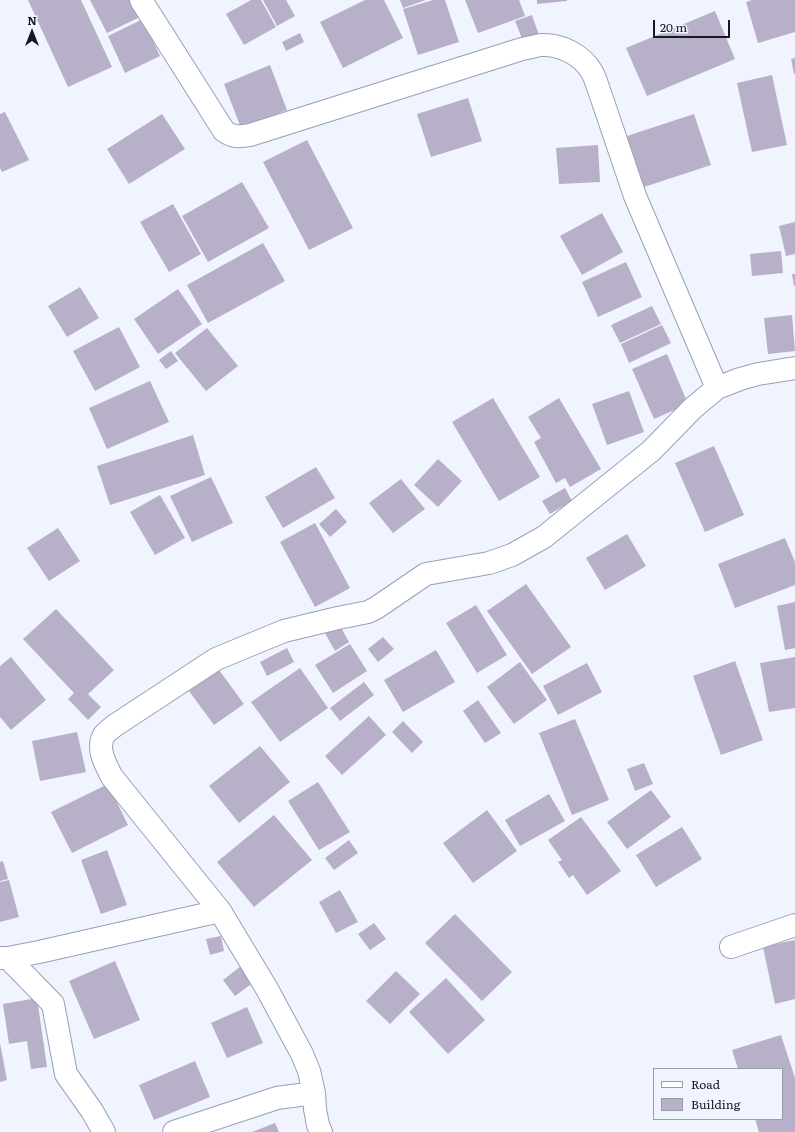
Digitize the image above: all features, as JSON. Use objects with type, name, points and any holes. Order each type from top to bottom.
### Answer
[{"type":"street","points":[[141,0],[224,131],[230,136],[240,137],[522,49],[542,45],[567,50],[576,56],[592,71],[635,196],[717,388]]},
{"type":"street","points":[[320,1132],[309,1071],[302,1054],[267,990],[220,911],[112,777],[105,764],[102,753],[104,735],[114,726],[216,660],[284,632],[368,612],[426,574],[489,563],[518,552],[544,537],[651,450],[693,408],[717,388],[758,374],[795,368]]},
{"type":"street","points":[[4,958],[220,911]]},
{"type":"street","points":[[731,948],[795,924]]},
{"type":"street","points":[[4,958],[53,1004],[66,1074],[92,1110],[104,1132]]},
{"type":"street","points":[[174,1132],[277,1098],[314,1093]]},
{"type":"building","points":[[28,0],[81,0],[112,67],[68,87]]},
{"type":"building","points":[[90,0],[129,0],[138,18],[107,33]]},
{"type":"building","points":[[251,0],[261,0],[276,27],[244,45],[226,14]]},
{"type":"building","points":[[263,0],[286,0],[295,16],[277,26]]},
{"type":"building","points":[[365,0],[384,0],[403,38],[343,68],[320,22]]},
{"type":"building","points":[[400,0],[426,0],[403,8]]},
{"type":"building","points":[[433,0],[445,0],[459,42],[418,55],[403,9]]},
{"type":"building","points":[[465,0],[519,0],[525,16],[478,33]]},
{"type":"building","points":[[537,0],[567,0],[567,1],[537,4]]},
{"type":"building","points":[[752,0],[795,0],[795,32],[758,43],[746,2]]},
{"type":"building","points":[[715,11],[735,59],[647,96],[626,48]]},
{"type":"building","points":[[532,15],[539,35],[523,41],[515,21]]},
{"type":"building","points":[[143,19],[160,56],[125,73],[108,36]]},
{"type":"building","points":[[300,33],[304,42],[286,51],[282,42]]},
{"type":"building","points":[[795,58],[795,74],[794,74],[791,59]]},
{"type":"building","points":[[270,65],[287,110],[241,128],[224,84]]},
{"type":"building","points":[[772,75],[787,145],[752,152],[737,83]]},
{"type":"building","points":[[468,98],[482,141],[431,157],[417,114]]},
{"type":"building","points":[[5,112],[29,160],[2,172],[0,168],[0,114]]},
{"type":"building","points":[[162,114],[185,149],[129,184],[107,149]]},
{"type":"building","points":[[694,114],[711,165],[644,187],[627,136]]},
{"type":"building","points":[[307,140],[353,228],[309,250],[263,162]]},
{"type":"building","points":[[598,145],[600,182],[559,184],[556,148]]},
{"type":"building","points":[[242,182],[269,228],[208,262],[182,216]]},
{"type":"building","points":[[173,204],[201,254],[169,272],[140,222]]},
{"type":"building","points":[[602,213],[623,252],[582,275],[560,236]]},
{"type":"building","points":[[795,222],[795,254],[786,256],[779,226]]},
{"type":"building","points":[[263,243],[285,281],[208,323],[187,285]]},
{"type":"building","points":[[781,251],[783,273],[752,276],[750,254]]},
{"type":"building","points":[[626,262],[642,297],[598,317],[582,282]]},
{"type":"building","points":[[792,274],[795,274],[795,286],[794,286]]},
{"type":"building","points":[[80,287],[99,318],[67,337],[48,306]]},
{"type":"building","points":[[178,289],[202,324],[158,354],[134,319]]},
{"type":"building","points":[[652,306],[661,324],[620,343],[611,325]]},
{"type":"building","points":[[792,315],[795,351],[768,354],[764,318]]},
{"type":"building","points":[[662,325],[671,343],[629,363],[621,344]]},
{"type":"building","points":[[119,327],[140,367],[95,391],[73,351]]},
{"type":"building","points":[[207,328],[238,366],[206,391],[175,353]]},
{"type":"building","points":[[171,351],[178,361],[166,369],[159,360]]},
{"type":"building","points":[[667,354],[688,404],[654,419],[632,369]]},
{"type":"building","points":[[150,381],[169,422],[107,449],[89,408]]},
{"type":"building","points":[[629,391],[644,432],[607,445],[592,404]]},
{"type":"building","points":[[493,398],[540,477],[499,501],[452,422]]},
{"type":"building","points":[[559,398],[601,469],[570,487],[565,478],[556,483],[534,442],[541,438],[528,417]]},
{"type":"building","points":[[193,435],[205,475],[110,505],[97,466]]},
{"type":"building","points":[[714,446],[744,515],[705,532],[675,463]]},
{"type":"building","points":[[438,459],[462,481],[438,507],[414,485]]},
{"type":"building","points":[[316,467],[335,498],[283,528],[265,497]]},
{"type":"building","points":[[211,477],[233,523],[192,542],[170,496]]},
{"type":"building","points":[[401,479],[425,509],[393,533],[369,503]]},
{"type":"building","points":[[565,488],[572,501],[550,514],[542,501]]},
{"type":"building","points":[[160,495],[185,538],[155,555],[130,512]]},
{"type":"building","points":[[336,509],[347,522],[330,537],[319,524]]},
{"type":"building","points":[[315,523],[350,588],[315,607],[280,542]]},
{"type":"building","points":[[58,528],[80,561],[49,581],[27,548]]},
{"type":"building","points":[[627,534],[646,566],[605,590],[586,558]]},
{"type":"building","points":[[785,538],[795,562],[795,585],[735,608],[718,564]]},
{"type":"building","points":[[526,584],[571,647],[532,674],[487,611]]},
{"type":"building","points":[[795,602],[795,648],[785,650],[777,606]]},
{"type":"building","points":[[476,605],[507,655],[477,673],[446,623]]},
{"type":"building","points":[[56,609],[114,670],[88,694],[101,707],[88,720],[68,699],[74,693],[23,639]]},
{"type":"building","points":[[339,624],[349,642],[335,651],[325,633]]},
{"type":"building","points":[[383,637],[394,649],[378,662],[368,649]]},
{"type":"building","points":[[350,644],[367,671],[333,693],[315,665]]},
{"type":"building","points":[[287,648],[294,662],[267,676],[260,662]]},
{"type":"building","points":[[436,650],[455,682],[403,712],[384,680]]},
{"type":"building","points":[[11,657],[46,700],[11,730],[0,717],[0,666]]},
{"type":"building","points":[[795,657],[795,708],[769,712],[760,663]]},
{"type":"building","points":[[735,661],[763,740],[721,755],[693,676]]},
{"type":"building","points":[[520,662],[547,700],[514,724],[487,687]]},
{"type":"building","points":[[587,663],[602,692],[558,715],[543,686]]},
{"type":"building","points":[[300,668],[328,708],[280,742],[251,702]]},
{"type":"building","points":[[219,670],[244,704],[214,725],[189,691]]},
{"type":"building","points":[[364,682],[374,695],[340,721],[330,708]]},
{"type":"building","points":[[478,700],[501,733],[485,743],[463,711]]},
{"type":"building","points":[[369,716],[386,735],[342,775],[325,756]]},
{"type":"building","points":[[575,719],[609,800],[572,815],[539,733]]},
{"type":"building","points":[[403,721],[423,742],[412,753],[392,732]]},
{"type":"building","points":[[77,732],[86,772],[40,781],[32,741]]},
{"type":"building","points":[[260,746],[290,782],[239,823],[209,786]]},
{"type":"building","points":[[644,763],[653,784],[635,791],[627,769]]},
{"type":"building","points":[[318,782],[350,832],[319,850],[288,801]]},
{"type":"building","points":[[108,784],[128,825],[72,853],[51,812]]},
{"type":"building","points":[[651,790],[671,817],[627,849],[607,822]]},
{"type":"building","points":[[549,794],[565,821],[520,846],[505,820]]},
{"type":"building","points":[[487,810],[517,851],[473,883],[443,843]]},
{"type":"building","points":[[274,815],[312,860],[254,907],[217,862]]},
{"type":"building","points":[[581,817],[621,871],[587,895],[573,875],[569,878],[558,862],[562,860],[548,840]]},
{"type":"building","points":[[682,827],[702,859],[656,887],[636,855]]},
{"type":"building","points":[[349,840],[358,853],[334,870],[325,858]]},
{"type":"building","points":[[107,850],[127,905],[101,914],[81,860]]},
{"type":"building","points":[[3,861],[8,879],[0,881],[0,862]]},
{"type":"building","points":[[9,880],[19,917],[0,922],[0,882]]},
{"type":"building","points":[[340,890],[358,922],[336,933],[319,902]]},
{"type":"building","points":[[455,914],[512,972],[482,1001],[425,943]]},
{"type":"building","points":[[374,923],[386,939],[370,950],[358,934]]},
{"type":"building","points":[[221,936],[224,951],[210,955],[206,939]]},
{"type":"building","points":[[795,940],[795,999],[775,1004],[763,947]]},
{"type":"building","points":[[115,961],[140,1020],[94,1039],[69,981]]},
{"type":"building","points":[[241,966],[254,982],[235,996],[223,980]]},
{"type":"building","points":[[396,971],[420,994],[390,1024],[366,1001]]},
{"type":"building","points":[[446,978],[485,1020],[448,1054],[409,1012]]},
{"type":"building","points":[[37,998],[47,1067],[31,1069],[27,1041],[9,1044],[3,1004]]},
{"type":"building","points":[[247,1007],[263,1043],[227,1058],[211,1023]]},
{"type":"building","points":[[781,1035],[795,1078],[795,1132],[759,1132],[755,1120],[783,1120],[783,1068],[738,1068],[732,1050]]},
{"type":"building","points":[[0,1043],[7,1080],[0,1082]]},
{"type":"building","points":[[195,1061],[210,1097],[154,1120],[139,1085]]},
{"type":"building","points":[[275,1123],[279,1132],[252,1132]]}]
